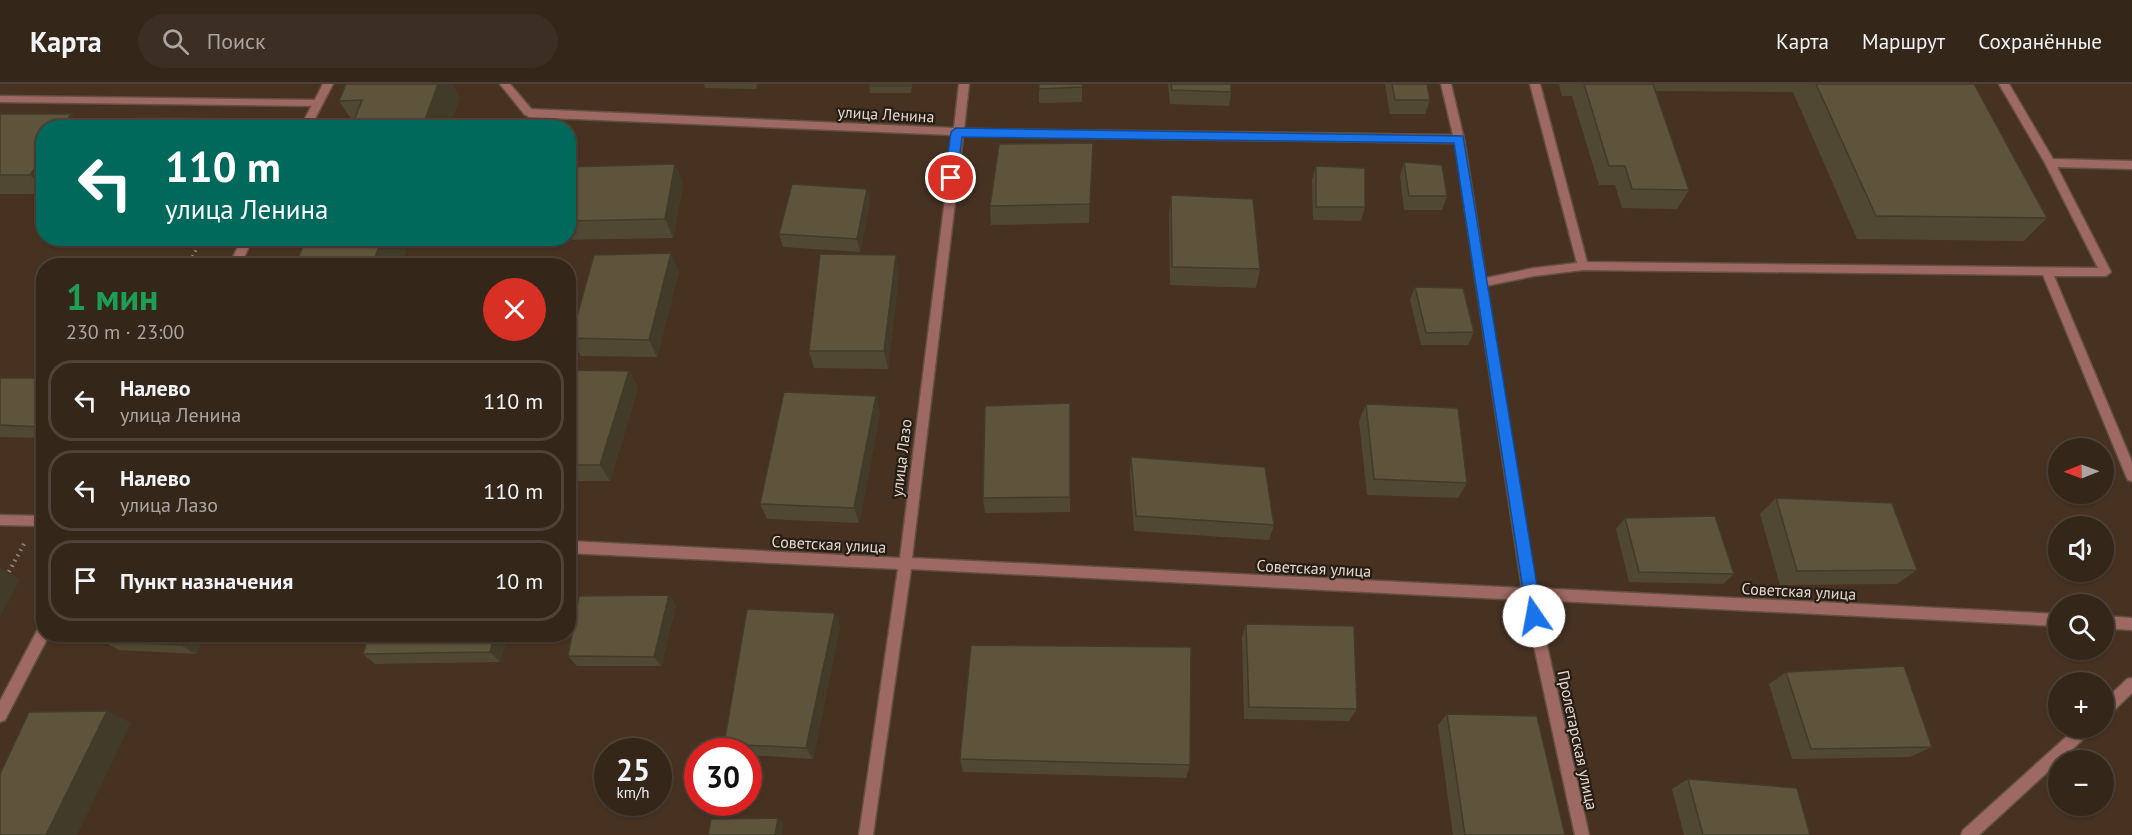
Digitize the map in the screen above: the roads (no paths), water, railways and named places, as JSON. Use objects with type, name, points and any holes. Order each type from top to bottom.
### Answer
[{"type":"street","points":[[309,120],[328,84]]},
{"type":"street","name":"улица Ленина","points":[[506,84],[529,113],[956,132],[1459,139]]},
{"type":"street","name":"улица Лазо","points":[[866,835],[905,565],[956,132],[964,84]]},
{"type":"street","name":"Пролетарская улица","points":[[1446,84],[1459,139],[1529,595],[1582,835]]},
{"type":"street","points":[[1535,84],[1583,266]]},
{"type":"street","points":[[1481,283],[1534,272],[1583,266],[2106,272],[2050,163],[2004,84]]},
{"type":"street","points":[[0,99],[318,103]]},
{"type":"street","points":[[2050,163],[2132,165]]},
{"type":"street","points":[[2047,272],[2132,476]]},
{"type":"street","points":[[0,520],[36,521]]},
{"type":"street","name":"Советская улица","points":[[576,547],[2048,620]]},
{"type":"street","points":[[2114,623],[2132,624]]},
{"type":"street","points":[[0,715],[39,642]]},
{"type":"street","points":[[2114,701],[2132,684]]},
{"type":"street","points":[[1968,835],[2074,738]]}]
